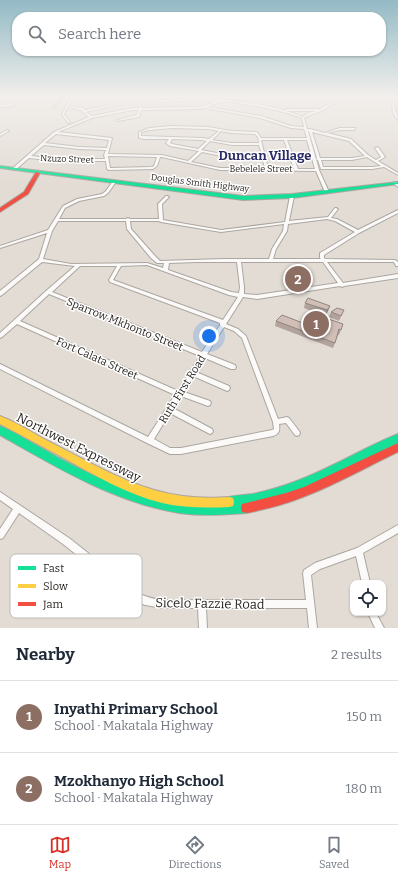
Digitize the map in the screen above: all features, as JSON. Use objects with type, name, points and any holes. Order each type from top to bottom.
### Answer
[{"type":"street","points":[[14,169],[55,133],[70,126]]},
{"type":"street","points":[[289,126],[308,129],[350,140],[367,156],[398,174]]},
{"type":"street","points":[[267,170],[260,141],[256,133],[206,128],[149,129],[140,132],[140,137],[142,138],[210,140],[232,144],[260,141],[285,139],[308,140]]},
{"type":"street","points":[[308,129],[308,140],[317,170],[327,192]]},
{"type":"street","points":[[308,129],[318,159],[323,168],[372,168],[385,166]]},
{"type":"street","points":[[325,133],[340,129],[354,130]]},
{"type":"street","points":[[189,162],[220,130]]},
{"type":"street","points":[[0,135],[8,131]]},
{"type":"street","points":[[55,133],[111,140],[106,156],[109,169],[151,169],[156,166],[159,156]]},
{"type":"street","points":[[172,138],[168,143],[171,145],[200,151],[222,155],[263,156]]},
{"type":"street","points":[[285,139],[296,169]]},
{"type":"street","points":[[42,144],[79,148],[108,148]]},
{"type":"street","points":[[376,161],[383,157],[377,148]]},
{"type":"street","name":"Bebelele Street","points":[[106,156],[159,156],[216,169],[317,170]]},
{"type":"street","points":[[318,159],[352,159],[367,156]]},
{"type":"street","name":"Nzuzo Street","points":[[28,157],[58,160],[107,160]]},
{"type":"street","name":"Douglas Smith Highway","points":[[0,167],[238,198],[258,199],[397,184]]},
{"type":"street","points":[[0,210],[26,193],[38,173]]},
{"type":"street","points":[[0,294],[41,260],[50,231],[62,208],[67,204],[78,200],[103,195],[108,192],[114,182]]},
{"type":"street","points":[[271,260],[274,249],[285,231],[292,196]]},
{"type":"street","points":[[161,221],[160,204],[167,197]]},
{"type":"street","points":[[329,218],[336,209]]},
{"type":"street","points":[[342,285],[325,262],[322,254],[358,232],[398,211]]},
{"type":"street","points":[[56,220],[161,221],[221,231],[329,218],[336,220],[358,232]]},
{"type":"street","points":[[128,220],[130,229],[153,257],[159,262],[271,260],[325,262],[396,261],[398,265]]},
{"type":"street","points":[[0,247],[50,231]]},
{"type":"street","points":[[41,260],[71,265],[146,264],[241,296],[264,297],[398,276]]},
{"type":"street","points":[[239,261],[242,287],[241,296]]},
{"type":"street","points":[[165,271],[167,262]]},
{"type":"street","points":[[0,366],[170,451],[181,451],[273,433],[277,430],[276,422],[244,337],[236,330],[223,323],[111,281],[112,276],[120,264]]},
{"type":"street","points":[[0,336],[79,265]]},
{"type":"street","name":"Sparrow Mkhonto Street","points":[[48,292],[233,367]]},
{"type":"street","name":"Ruth First Road","points":[[149,441],[241,296]]},
{"type":"street","name":"Fort Calata Street","points":[[16,322],[179,393],[208,403]]},
{"type":"street","points":[[192,373],[227,388]]},
{"type":"street","points":[[169,409],[210,431]]},
{"type":"street","name":"Northwest Expressway","points":[[0,420],[120,484],[168,499],[197,503],[228,503],[279,492],[301,484],[398,438]]},
{"type":"street","points":[[276,422],[287,420],[297,433]]},
{"type":"street","name":"Northwest Expressway","points":[[0,430],[118,492],[147,503],[173,509],[205,512],[234,511],[260,506],[315,486],[398,447]]},
{"type":"street","name":"Sicelo Fazzie Road","points":[[0,496],[66,541],[82,554]]},
{"type":"street","points":[[0,535],[18,509]]},
{"type":"street","points":[[313,628],[307,573],[318,566],[359,551],[398,529]]},
{"type":"street","points":[[359,551],[365,580]]},
{"type":"street","name":"Sicelo Fazzie Road","points":[[142,599],[163,604],[310,604]]},
{"type":"street","points":[[202,603],[203,628]]},
{"type":"street","points":[[373,616],[380,628]]},
{"type":"building","points":[[308,298],[330,306],[327,310],[305,303]]},
{"type":"building","points":[[337,308],[344,310],[341,316],[331,312]]},
{"type":"building","points":[[282,315],[308,325],[312,317],[315,318],[317,315],[343,324],[341,330],[339,329],[335,343],[276,321]]},
{"type":"traffic: fast","points":[[0,167],[243,198],[292,196],[398,183]]},
{"type":"traffic: fast","points":[[0,430],[88,477],[117,490],[148,501],[179,508],[212,510],[246,508]]},
{"type":"traffic: fast","points":[[229,502],[274,494],[316,478],[398,438]]},
{"type":"traffic: slow","points":[[0,420],[105,475],[143,492],[162,498],[183,501],[205,503],[229,502]]},
{"type":"traffic: jam","points":[[0,210],[26,193],[38,173]]},
{"type":"traffic: jam","points":[[246,508],[266,504],[305,491],[398,447]]},
{"type":"place","name":"Mzokhanyo High School","points":[[298,279]]},
{"type":"place","name":"Inyathi Primary School","points":[[316,324]]},
{"type":"district","name":"Duncan Village","points":[[265,155]]}]
